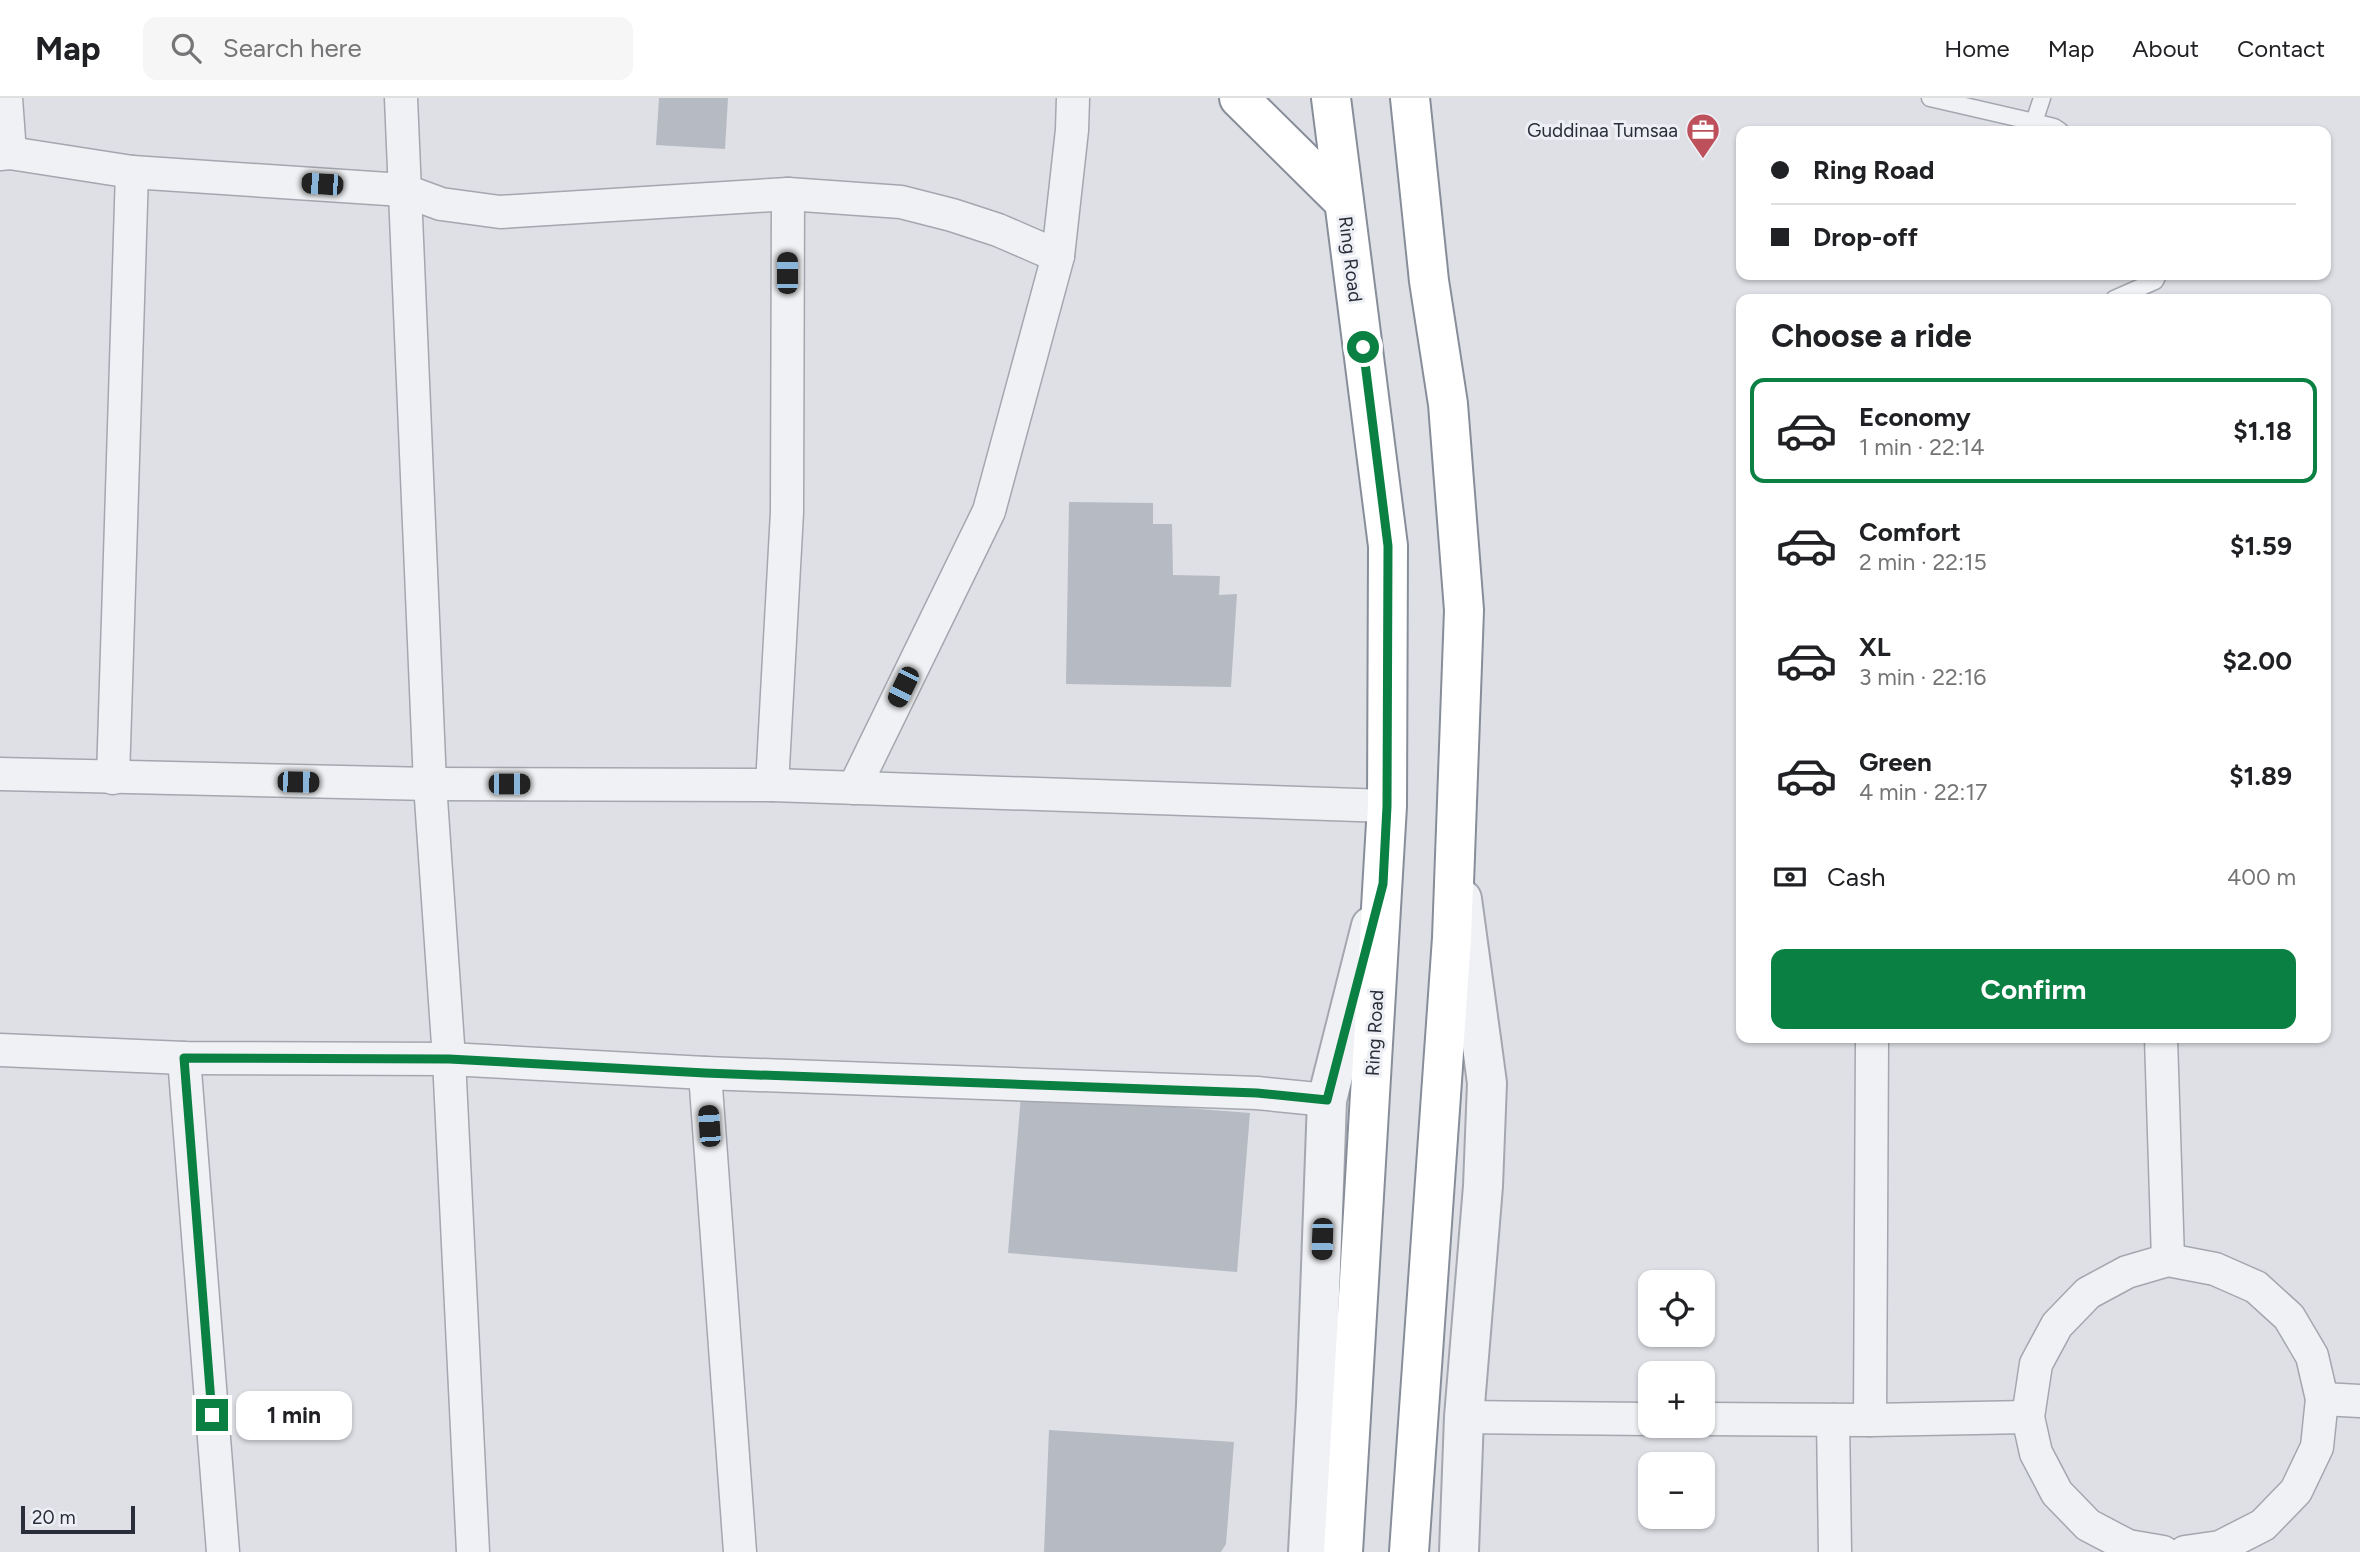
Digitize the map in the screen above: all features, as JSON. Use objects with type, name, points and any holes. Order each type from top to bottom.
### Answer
[{"type":"highway","points":[[1239,98],[1344,202]]},
{"type":"highway","name":"Ring Road","points":[[1331,98],[1388,546],[1387,806],[1343,1552]]},
{"type":"highway","points":[[1409,1552],[1456,857],[1464,610],[1448,404],[1429,281],[1410,98]]},
{"type":"street","points":[[6,98],[5,154],[132,172],[403,190],[441,204],[499,212],[788,194],[901,202],[998,230],[1058,256]]},
{"type":"street","points":[[401,98],[430,784],[449,1059],[473,1552]]},
{"type":"street","points":[[854,788],[989,511],[1058,256],[1073,98]]},
{"type":"street","points":[[113,778],[132,172]]},
{"type":"street","points":[[772,785],[787,512],[788,194]]},
{"type":"street","points":[[0,774],[430,784],[772,785],[1387,806]]},
{"type":"street","points":[[1456,857],[1487,1083],[1483,1186],[1464,1417],[1459,1552]]},
{"type":"street","points":[[1308,1552],[1327,1100],[1383,884]]},
{"type":"street","points":[[1870,1420],[1872,1043]]},
{"type":"street","points":[[2161,1043],[2168,1260]]},
{"type":"street","points":[[0,1050],[184,1058],[449,1059],[705,1073],[1257,1093],[1327,1100]]},
{"type":"street","points":[[184,1058],[223,1552]]},
{"type":"street","points":[[705,1073],[740,1552]]},
{"type":"street","points":[[2162,1552],[2128,1546],[2088,1525],[2080,1517],[2057,1493],[2036,1453],[2028,1417],[2036,1364],[2057,1325],[2088,1293],[2127,1272],[2168,1260],[2215,1269],[2256,1287],[2273,1302],[2289,1317],[2312,1356],[2322,1399],[2317,1447],[2296,1490],[2263,1525],[2220,1547],[2185,1552]]},
{"type":"street","points":[[2322,1399],[2360,1401]]},
{"type":"street","points":[[1464,1417],[1638,1419]]},
{"type":"street","points":[[1715,1419],[2028,1417]]},
{"type":"street","points":[[1833,1420],[1835,1552]]},
{"type":"lane","points":[[1930,98],[2049,126]]},
{"type":"lane","points":[[2034,122],[2042,98]]},
{"type":"lane","points":[[2125,294],[2156,280]]},
{"type":"building","points":[[659,98],[728,98],[725,149],[656,145]]},
{"type":"building","points":[[1069,502],[1153,503],[1153,524],[1172,524],[1173,575],[1220,576],[1219,595],[1237,594],[1231,687],[1066,684]]},
{"type":"building","points":[[1021,1095],[1250,1113],[1237,1272],[1008,1253]]},
{"type":"building","points":[[1049,1430],[1234,1442],[1226,1544],[1221,1552],[1044,1552]]},
{"type":"place","name":"Guddinaa Tumsaa","points":[[1703,160]]},
{"type":"route","points":[[212,1415],[184,1058],[449,1059],[705,1073],[1257,1093],[1327,1100],[1383,884],[1387,806],[1388,546],[1363,347]]}]
